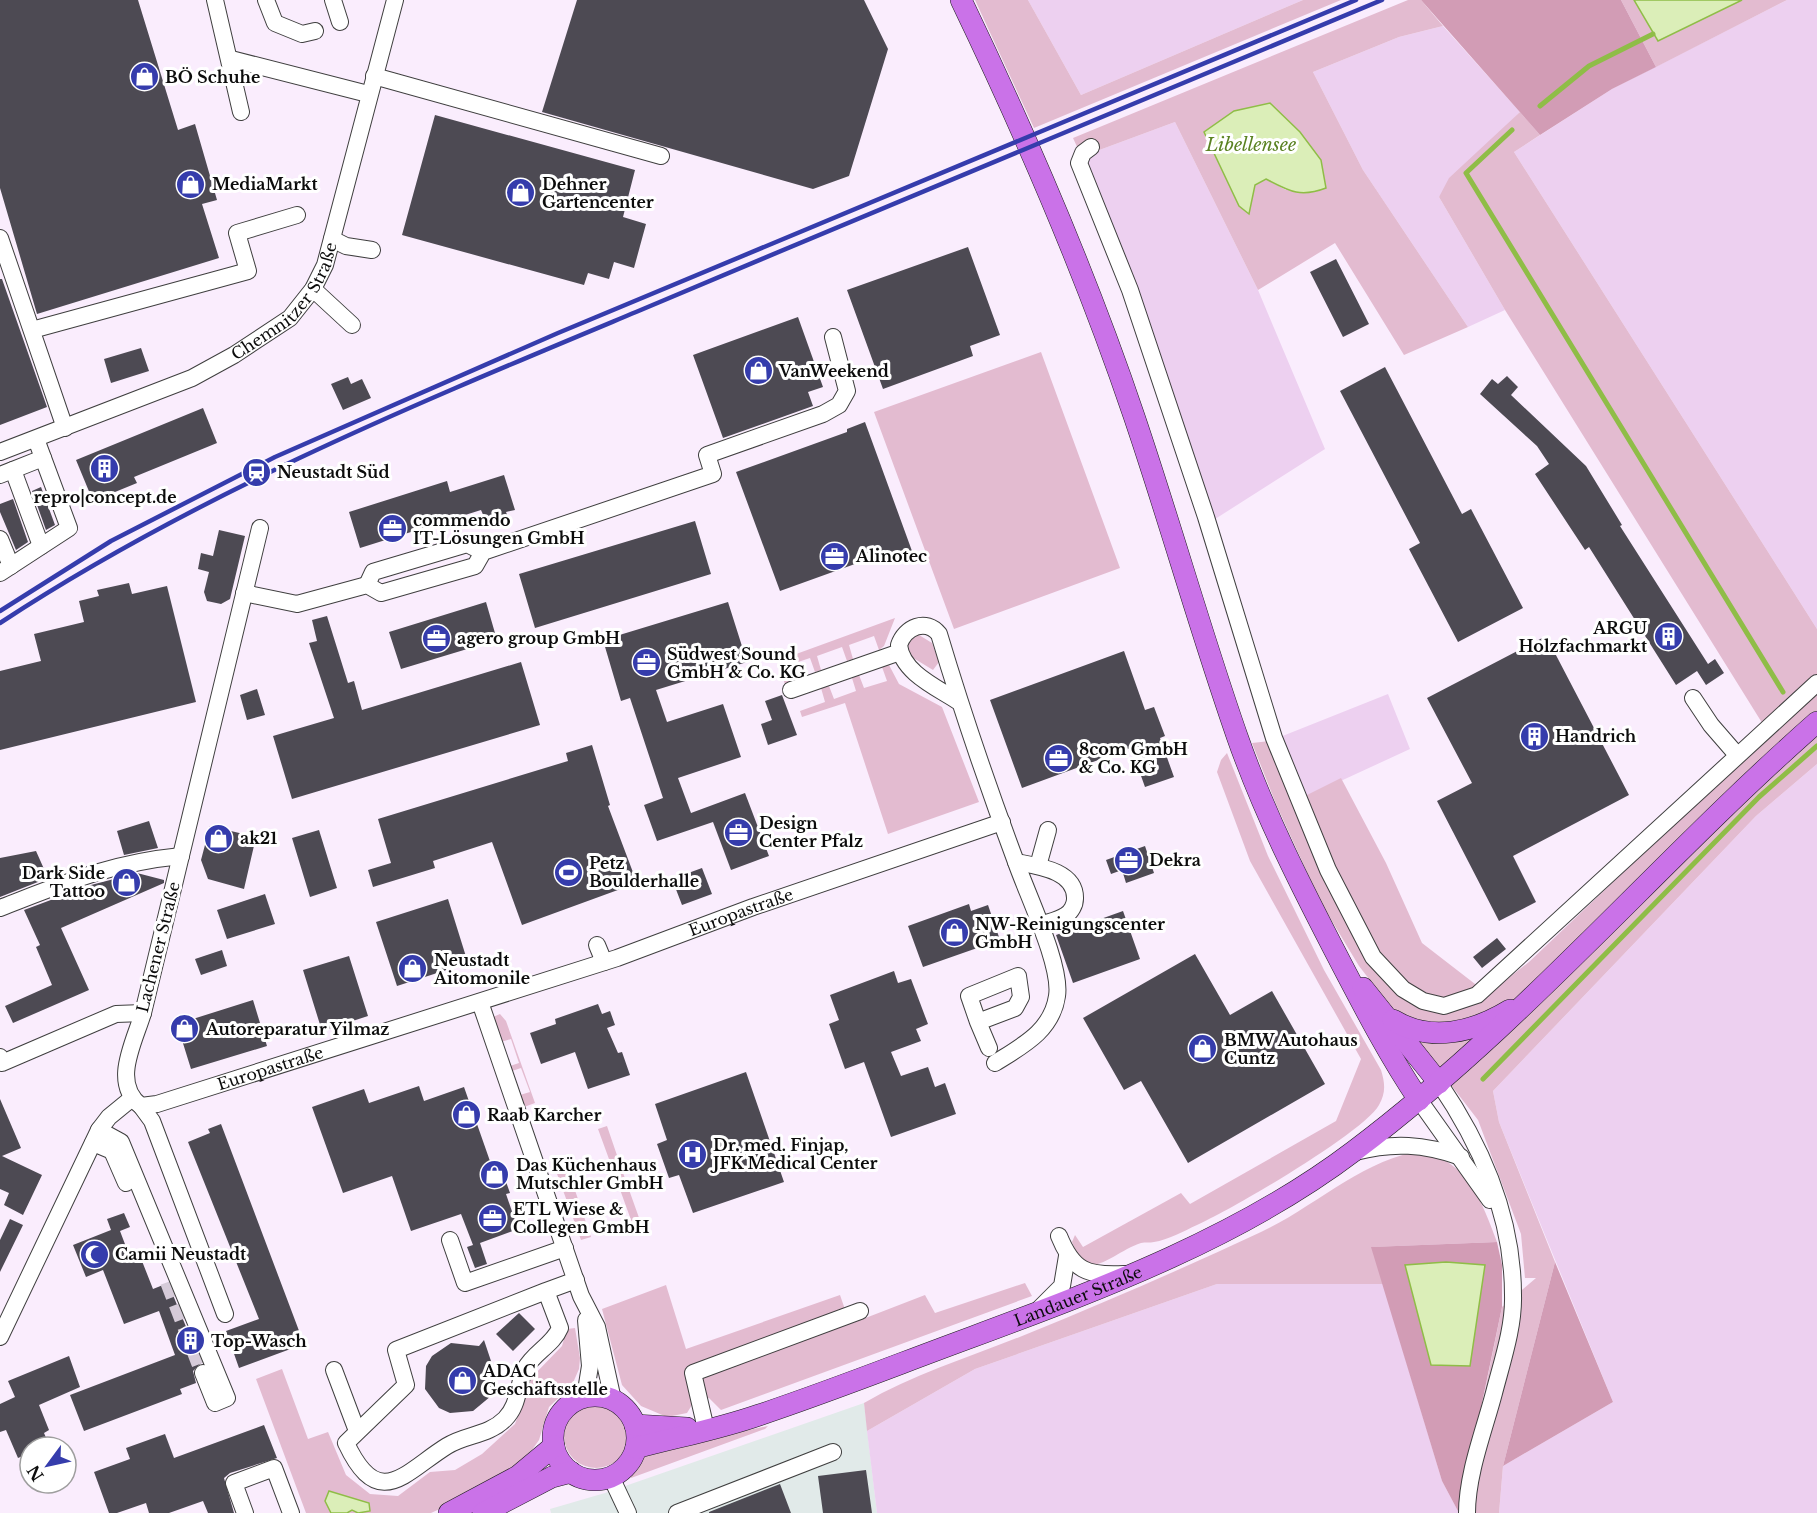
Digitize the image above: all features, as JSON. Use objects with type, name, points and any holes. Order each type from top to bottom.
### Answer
[{"type":"main road","points":[[962,0],[1029,147],[1090,295],[1134,415],[1215,671],[1259,794],[1294,874],[1391,1057],[1419,1100]]},
{"type":"main road","name":"Landauer Straße","points":[[636,1448],[756,1416],[1030,1316],[1178,1253],[1267,1208],[1352,1153],[1439,1083],[1531,997],[1742,788],[1817,722]]},
{"type":"main road","points":[[1341,963],[1388,1017],[1439,1083]]},
{"type":"main road","points":[[1388,1017],[1407,1028],[1438,1034],[1484,1022],[1531,997]]},
{"type":"main road","points":[[599,1396],[613,1400],[630,1415],[635,1425],[636,1448],[627,1465],[611,1476],[591,1480],[571,1472],[563,1465],[554,1446],[554,1434],[560,1416],[573,1402],[585,1397],[599,1396]]},
{"type":"main road","name":"Landauer Straße","points":[[635,1425],[706,1429]]},
{"type":"main road","points":[[449,1513],[518,1476],[554,1446]]},
{"type":"main road","points":[[483,1513],[552,1477],[571,1472]]},
{"type":"street","points":[[215,0],[231,59],[241,112]]},
{"type":"street","points":[[266,0],[275,23],[302,34],[315,31]]},
{"type":"street","points":[[333,0],[340,22]]},
{"type":"street","name":"Chemnitzer Straße","points":[[0,453],[192,378],[290,318],[313,290],[325,265],[368,94],[395,0]]},
{"type":"street","points":[[231,59],[368,94]]},
{"type":"street","points":[[374,76],[661,156]]},
{"type":"street","points":[[1090,147],[1083,153],[1079,163],[1130,290],[1206,517],[1274,738],[1328,870],[1373,957],[1402,989],[1423,1001],[1444,1006],[1477,995],[1817,683]]},
{"type":"street","points":[[32,330],[248,271],[237,233],[297,215]]},
{"type":"street","points":[[0,238],[65,428]]},
{"type":"street","points":[[332,240],[346,246],[372,250]]},
{"type":"street","points":[[313,290],[352,325]]},
{"type":"street","points":[[244,592],[297,604],[367,585],[381,593],[475,566],[483,552],[713,474],[707,455],[823,414],[839,405],[847,391],[833,337]]},
{"type":"street","points":[[0,539],[5,570],[69,528],[36,439]]},
{"type":"street","points":[[41,546],[6,472],[43,458]]},
{"type":"street","name":"Lachener Straße","points":[[225,1314],[152,1121],[125,1086],[125,1072],[142,1013],[260,528]]},
{"type":"street","points":[[367,585],[373,572],[467,544],[483,552]]},
{"type":"street","points":[[959,702],[912,670],[900,652],[901,638],[907,631],[925,625],[934,627],[939,634],[959,702],[1054,968],[1057,997],[1050,1020],[1038,1034],[992,1056],[978,1023]]},
{"type":"street","points":[[791,690],[900,652]]},
{"type":"street","points":[[1693,698],[1711,725],[1737,755]]},
{"type":"street","name":"Europastraße","points":[[136,1102],[157,1104],[604,962],[1002,822]]},
{"type":"street","points":[[1038,866],[1048,830]]},
{"type":"street","points":[[0,908],[92,872],[147,860],[180,856]]},
{"type":"street","points":[[1016,862],[1038,866],[1062,875],[1072,886],[1075,898],[1072,909],[1066,915],[1040,925]]},
{"type":"street","points":[[597,945],[604,962]]},
{"type":"street","points":[[480,1002],[578,1288],[589,1334],[590,1366],[585,1397]]},
{"type":"street","points":[[0,1057],[2,1064],[117,1014],[142,1013]]},
{"type":"street","points":[[1439,1083],[1475,1140],[1498,1202],[1506,1233],[1514,1297],[1504,1356],[1479,1449],[1467,1513]]},
{"type":"street","points":[[1419,1100],[1480,1182],[1506,1233]]},
{"type":"street","points":[[0,1337],[5,1315],[96,1136],[109,1117],[136,1102]]},
{"type":"street","points":[[96,1136],[112,1151],[168,1282]]},
{"type":"street","points":[[96,1136],[121,1142],[227,1398],[215,1403],[203,1373]]},
{"type":"street","points":[[1352,1153],[1380,1146],[1407,1144],[1435,1148],[1462,1158]]},
{"type":"street","points":[[1059,1236],[1067,1256],[1088,1272],[1104,1275],[1128,1274]]},
{"type":"street","points":[[450,1240],[465,1283],[565,1248]]},
{"type":"street","points":[[1030,1316],[1056,1295],[1062,1286],[1067,1256]]},
{"type":"street","points":[[546,1291],[560,1328],[556,1338],[526,1368],[517,1402],[505,1419],[488,1433],[450,1444],[402,1480],[390,1483],[364,1474],[355,1463],[346,1443],[406,1385],[396,1350],[546,1291],[578,1288]]},
{"type":"street","points":[[578,1288],[597,1327],[613,1400]]},
{"type":"street","points":[[706,1429],[693,1373],[860,1311]]},
{"type":"street","points":[[333,1371],[357,1431]]},
{"type":"street","points":[[677,1513],[833,1452]]},
{"type":"street","points":[[245,1513],[234,1484],[274,1468],[291,1513]]},
{"type":"street","points":[[611,1476],[628,1513]]},
{"type":"shaded area","points":[[975,0],[1028,0],[1081,95],[1303,0],[1341,0],[1034,128]]},
{"type":"shaded area","points":[[1028,0],[1303,0],[1081,95]]},
{"type":"shaded area","points":[[1408,0],[1421,0],[1443,26],[1399,37],[1313,72],[1363,170],[1468,327],[1404,355],[1335,243],[1258,290],[1175,122],[1094,152],[1085,164],[1073,138]],"holes":[[[1270,103],[1286,190],[1266,179],[1255,185],[1249,213]]]},
{"type":"shaded area","points":[[1421,0],[1621,0],[1656,67],[1612,89],[1540,135]]},
{"type":"shaded area","points":[[1621,0],[1634,0],[1658,41],[1742,0],[1787,0],[1656,67]]},
{"type":"shaded area","points":[[1787,0],[1817,0],[1817,629],[1514,152],[1612,89]]},
{"type":"shaded area","points":[[1443,26],[1520,112],[1439,197],[1505,310],[1468,327],[1363,170],[1313,72],[1399,37]]},
{"type":"shaded area","points":[[1520,112],[1540,135],[1514,152],[1817,629],[1817,764],[1756,816],[1493,1091],[1499,1122],[1555,1262],[1503,1466],[1499,1513],[1460,1513],[1502,1307],[1536,1278],[1525,1278],[1521,1234],[1478,1120],[1359,966],[1321,903],[1276,804],[1252,743],[1270,741],[1293,802],[1341,778],[1386,863],[1422,943],[1488,994],[1529,962],[1769,734],[1505,310],[1439,197],[1449,178]]},
{"type":"shaded area","points":[[1175,122],[1258,290],[1325,449],[1212,521],[1085,164],[1094,152]]},
{"type":"shaded area","points":[[1041,352],[1120,568],[954,629],[874,412]]},
{"type":"shaded area","points":[[895,618],[884,646],[879,650],[874,636],[849,645],[853,659],[847,661],[842,647],[817,656],[821,670],[815,672],[810,658],[786,666],[790,680],[787,690],[777,661]]},
{"type":"shaded area","points":[[919,635],[932,643],[939,662],[933,670],[910,656],[908,646],[911,638]]},
{"type":"shaded area","points":[[889,665],[899,684],[942,707],[979,802],[888,834],[845,703],[802,717],[800,711],[825,702],[821,688],[829,686],[834,699],[856,691],[852,678],[859,675],[864,688],[887,681],[882,667]]},
{"type":"shaded area","points":[[1388,694],[1410,749],[1293,803],[1270,741]]},
{"type":"shaded area","points":[[1227,753],[1268,856],[1324,970],[1381,1070],[1384,1084],[1383,1096],[1368,1118],[1349,1133],[1295,1170],[1238,1204],[1170,1237],[1141,1243],[1098,1264],[1082,1266],[1072,1242],[1075,1235],[1083,1247],[1181,1193],[1190,1204],[1336,1121],[1361,1059],[1250,861],[1217,772],[1221,760]]},
{"type":"shaded area","points":[[1817,764],[1817,1513],[1499,1513],[1503,1466],[1613,1402],[1499,1122],[1493,1091],[1756,816]]},
{"type":"shaded area","points":[[500,1014],[506,1021],[535,1103],[524,1107],[520,1095],[530,1092],[521,1068],[512,1071],[510,1066],[519,1063],[511,1039],[501,1042],[493,1017]]},
{"type":"shaded area","points":[[607,1126],[621,1167],[613,1170],[598,1129]]},
{"type":"shaded area","points":[[1423,1151],[1451,1165],[1471,1186],[1497,1242],[1372,1247],[1383,1284],[1217,1284],[975,1369],[867,1431],[864,1403],[883,1393],[923,1374],[1057,1322],[1174,1272],[1281,1222],[1380,1163],[1401,1155]]},
{"type":"shaded area","points":[[567,1167],[591,1237],[581,1240],[556,1171]]},
{"type":"shaded area","points":[[622,1170],[643,1229],[635,1231],[614,1173]]},
{"type":"shaded area","points":[[1497,1242],[1502,1265],[1502,1307],[1459,1513],[1442,1481],[1371,1247]]},
{"type":"shaded area","points":[[1555,1262],[1613,1402],[1503,1466]]},
{"type":"shaded area","points":[[1025,1283],[1032,1296],[721,1410],[709,1398],[695,1400],[687,1413],[667,1417],[641,1406],[622,1385],[602,1309],[666,1285],[686,1349],[840,1295],[850,1324],[925,1295],[935,1313]]},
{"type":"shaded area","points":[[1217,1284],[1383,1284],[1442,1481],[1459,1513],[877,1513],[867,1431],[975,1369]]},
{"type":"shaded area","points":[[575,1328],[580,1358],[579,1369],[572,1385],[549,1407],[539,1440],[532,1450],[494,1484],[431,1513],[306,1513],[256,1379],[282,1369],[308,1439],[328,1432],[346,1475],[370,1494],[398,1496],[430,1472],[455,1470],[482,1454],[515,1424],[532,1377],[562,1346],[567,1329]]},
{"type":"shaded area","points":[[864,1403],[877,1513],[551,1513],[550,1509],[605,1493]]},
{"type":"shaded area","points":[[596,1404],[614,1410],[622,1418],[628,1436],[622,1454],[614,1462],[596,1468],[578,1462],[570,1454],[564,1436],[570,1418],[578,1410]]},
{"type":"shaded area","points":[[768,1426],[631,1478],[632,1467],[646,1452]]},
{"type":"water","points":[[1634,0],[1742,0],[1658,41]]},
{"type":"water","name":"Libellensee","points":[[1270,103],[1300,132],[1321,160],[1326,188],[1302,193],[1295,192],[1266,179],[1255,185],[1249,214],[1239,206],[1204,132],[1234,111]]},
{"type":"water","points":[[1446,1262],[1485,1265],[1470,1366],[1431,1365],[1405,1265]]},
{"type":"water","points":[[329,1491],[369,1503],[370,1511],[358,1513],[352,1510],[347,1513],[331,1513],[325,1501]]},
{"type":"building","points":[[0,0],[138,0],[178,130],[195,124],[217,200],[202,204],[219,258],[37,314],[0,188]]},
{"type":"building","points":[[577,0],[864,0],[888,49],[849,176],[813,189],[542,112]]},
{"type":"building","name":"Dehner Gartencenter","points":[[435,115],[635,170],[623,217],[646,224],[634,268],[614,262],[609,279],[588,273],[584,285],[402,235]]},
{"type":"building","points":[[968,247],[1000,335],[970,346],[973,356],[883,389],[847,290]]},
{"type":"building","points":[[1336,259],[1369,324],[1343,337],[1310,272]]},
{"type":"building","points":[[0,279],[2,279],[47,407],[0,425]]},
{"type":"building","name":"VanWeekend","points":[[798,317],[823,387],[808,392],[813,406],[723,438],[693,355]]},
{"type":"building","points":[[141,348],[149,371],[111,383],[104,359]]},
{"type":"building","points":[[1385,367],[1462,514],[1471,509],[1523,608],[1458,642],[1409,549],[1420,543],[1340,391]]},
{"type":"building","points":[[1507,376],[1518,387],[1511,395],[1586,466],[1622,525],[1620,526],[1708,664],[1715,659],[1724,673],[1706,685],[1697,671],[1676,685],[1589,547],[1585,550],[1535,474],[1549,464],[1537,446],[1480,394],[1492,379],[1498,384]]},
{"type":"building","points":[[348,377],[351,384],[362,379],[371,398],[343,410],[331,384]]},
{"type":"building","points":[[203,408],[217,443],[134,477],[137,483],[93,501],[76,460]]},
{"type":"building","points":[[865,422],[912,551],[894,558],[891,551],[780,591],[736,472],[847,432],[847,429]]},
{"type":"building","points":[[504,475],[515,510],[506,512],[509,520],[488,526],[481,510],[360,548],[349,512],[447,481],[450,492]]},
{"type":"building","points":[[41,487],[55,525],[46,530],[32,491]]},
{"type":"building","points":[[13,499],[28,542],[16,550],[0,512],[0,504]]},
{"type":"building","points":[[695,521],[711,574],[535,628],[519,574]]},
{"type":"building","points":[[219,530],[245,536],[230,599],[221,604],[207,601],[204,592],[209,572],[198,569],[201,553],[213,556]]},
{"type":"building","points":[[129,583],[132,594],[167,586],[196,702],[0,750],[0,671],[41,661],[34,634],[84,622],[79,601],[99,596],[97,590]]},
{"type":"building","points":[[486,602],[497,640],[401,669],[389,632]]},
{"type":"building","points":[[728,602],[747,662],[656,690],[667,722],[723,704],[741,757],[678,778],[691,813],[745,793],[769,856],[731,870],[713,822],[657,841],[644,805],[663,798],[630,698],[621,701],[603,640]]},
{"type":"building","points":[[327,616],[348,683],[354,681],[362,710],[521,662],[540,725],[292,799],[273,736],[334,718],[309,643],[317,641],[312,620]]},
{"type":"building","name":"Handrich","points":[[1546,636],[1629,795],[1513,856],[1536,902],[1499,921],[1437,801],[1472,783],[1427,698]]},
{"type":"building","points":[[1124,651],[1145,710],[1154,707],[1165,736],[1160,738],[1174,777],[1145,787],[1131,748],[1022,788],[990,700]]},
{"type":"building","points":[[257,689],[265,715],[247,720],[240,695]]},
{"type":"building","points":[[782,695],[797,735],[768,745],[761,724],[772,720],[765,701]]},
{"type":"building","points":[[592,745],[610,805],[608,806],[637,883],[522,925],[492,842],[433,861],[435,868],[373,887],[368,870],[391,863],[378,819],[568,761],[566,753]]},
{"type":"building","points":[[149,821],[158,848],[124,855],[117,831]]},
{"type":"building","points":[[210,826],[256,837],[244,889],[208,879],[201,860]]},
{"type":"building","points":[[319,830],[337,888],[310,897],[292,838]]},
{"type":"building","name":"Dekra","points":[[1145,846],[1154,873],[1126,883],[1122,870],[1111,874],[1106,860]]},
{"type":"building","points":[[36,851],[48,878],[0,897],[0,858]]},
{"type":"building","points":[[702,868],[712,894],[682,905],[672,879]]},
{"type":"building","points":[[137,873],[164,880],[164,883],[61,928],[89,990],[13,1023],[5,1006],[52,985],[36,947],[40,945],[24,910],[91,885]]},
{"type":"building","points":[[265,894],[275,924],[227,939],[217,910]]},
{"type":"building","points":[[448,899],[468,963],[397,986],[376,922]]},
{"type":"building","name":"NW-Reinigungscenter GmbH","points":[[969,904],[971,911],[988,905],[1000,940],[923,967],[908,926]]},
{"type":"building","points":[[1123,911],[1140,959],[1073,983],[1056,935]]},
{"type":"building","points":[[1497,938],[1506,949],[1482,968],[1473,957]]},
{"type":"building","points":[[222,950],[227,966],[201,975],[195,959]]},
{"type":"building","name":"BMW Autohaus Cuntz","points":[[1195,954],[1230,1015],[1272,991],[1325,1084],[1188,1163],[1141,1081],[1124,1090],[1083,1018]]},
{"type":"building","points":[[349,956],[368,1016],[322,1031],[303,970]]},
{"type":"building","points":[[894,971],[898,983],[911,979],[928,1024],[916,1029],[921,1041],[891,1052],[901,1076],[928,1067],[935,1087],[945,1083],[956,1114],[891,1137],[864,1062],[845,1069],[829,1024],[839,1020],[830,995]]},
{"type":"building","points":[[253,1000],[267,1046],[191,1069],[177,1024]]},
{"type":"building","points":[[598,1004],[602,1014],[610,1011],[615,1025],[607,1028],[618,1053],[622,1052],[630,1075],[588,1089],[575,1052],[541,1064],[530,1033],[556,1024],[555,1019]]},
{"type":"building","points":[[746,1072],[784,1182],[693,1213],[679,1175],[669,1178],[657,1144],[667,1140],[655,1104]]},
{"type":"building","points":[[419,1086],[424,1101],[464,1087],[491,1164],[499,1162],[510,1193],[506,1194],[518,1229],[480,1243],[487,1264],[475,1268],[467,1247],[473,1245],[461,1214],[411,1231],[392,1176],[343,1193],[312,1107],[364,1089],[369,1103]]},
{"type":"building","points":[[0,1099],[21,1148],[2,1156],[42,1175],[23,1215],[4,1205],[9,1193],[0,1189]]},
{"type":"building","points":[[221,1124],[304,1344],[239,1368],[226,1331],[259,1319],[188,1142],[210,1133],[208,1129]]},
{"type":"building","points":[[124,1213],[130,1227],[120,1231],[131,1260],[140,1256],[153,1289],[168,1283],[201,1363],[193,1371],[196,1383],[180,1389],[182,1394],[84,1431],[70,1395],[175,1355],[159,1311],[124,1324],[103,1270],[86,1277],[73,1245],[111,1230],[107,1219]]},
{"type":"building","points":[[10,1219],[23,1225],[0,1272],[0,1240]]},
{"type":"building","points":[[519,1313],[535,1329],[513,1351],[496,1334]]},
{"type":"building","points":[[484,1340],[495,1373],[491,1396],[473,1411],[450,1413],[439,1408],[425,1389],[426,1366],[432,1356],[451,1343],[479,1346]]},
{"type":"building","points":[[69,1356],[80,1387],[39,1405],[49,1430],[44,1433],[45,1435],[18,1435],[18,1458],[6,1430],[0,1432],[0,1404],[15,1397],[8,1381]]},
{"type":"building","points":[[264,1425],[277,1458],[230,1473],[224,1478],[234,1513],[208,1513],[203,1501],[169,1513],[149,1513],[146,1503],[117,1513],[109,1513],[94,1472],[130,1459],[126,1448],[165,1434],[174,1458]]},
{"type":"building","points":[[866,1470],[872,1513],[823,1513],[818,1476]]},
{"type":"building","points":[[780,1484],[791,1513],[709,1513],[709,1512]]},
{"type":"waterway","points":[[1540,106],[1589,66],[1653,34]]},
{"type":"waterway","points":[[1512,130],[1466,173],[1783,692]]},
{"type":"waterway","points":[[1483,1079],[1759,797],[1817,746]]},
{"type":"tunnel","points":[[168,1282],[203,1373]]},
{"type":"railway","points":[[0,611],[111,541],[275,457],[558,333],[1356,0]]},
{"type":"railway","points":[[0,623],[75,576],[152,532],[231,491],[391,416],[1382,0]]},
{"type":"place","name":"BÖ Schuhe","points":[[144,77]]},
{"type":"place","name":"MediaMarkt","points":[[191,184]]},
{"type":"place","name":"Dehner Gartencenter","points":[[521,193]]},
{"type":"place","name":"VanWeekend","points":[[758,371]]},
{"type":"place","name":"repro|concept.de","points":[[105,469]]},
{"type":"place","name":"Neustadt Süd","points":[[256,472]]},
{"type":"place","name":"commendo IT-Lösungen GmbH","points":[[392,529]]},
{"type":"place","name":"Alinotec","points":[[835,556]]},
{"type":"place","name":"ARGU Holzfachmarkt","points":[[1668,637]]},
{"type":"place","name":"agero group GmbH","points":[[436,638]]},
{"type":"place","name":"Südwest Sound GmbH & Co. KG","points":[[646,663]]},
{"type":"place","name":"Handrich","points":[[1534,736]]},
{"type":"place","name":"8com GmbH & Co. KG","points":[[1058,758]]},
{"type":"place","name":"Design Center Pfalz","points":[[738,832]]},
{"type":"place","name":"ak21","points":[[219,838]]},
{"type":"place","name":"Dekra","points":[[1128,860]]},
{"type":"place","name":"Petz Boulderhalle","points":[[568,872]]},
{"type":"place","name":"Dark Side Tattoo","points":[[126,882]]},
{"type":"place","name":"NW-Reinigungscenter GmbH","points":[[954,933]]},
{"type":"place","name":"Neustadt Aitomonile","points":[[413,969]]},
{"type":"place","name":"Autoreparatur Yilmaz","points":[[185,1029]]},
{"type":"place","name":"BMW Autohaus Cuntz","points":[[1203,1049]]},
{"type":"place","name":"Raab Karcher","points":[[466,1115]]},
{"type":"place","name":"Dr. med. Finjap, JFK Medical Center","points":[[692,1154]]},
{"type":"place","name":"Das Küchenhaus Mutschler GmbH","points":[[495,1174]]},
{"type":"place","name":"ETL Wiese & Collegen GmbH","points":[[492,1218]]},
{"type":"place","name":"Camii Neustadt","points":[[94,1254]]},
{"type":"place","name":"Top-Wasch","points":[[190,1341]]},
{"type":"place","name":"ADAC Geschäftsstelle","points":[[462,1380]]}]
